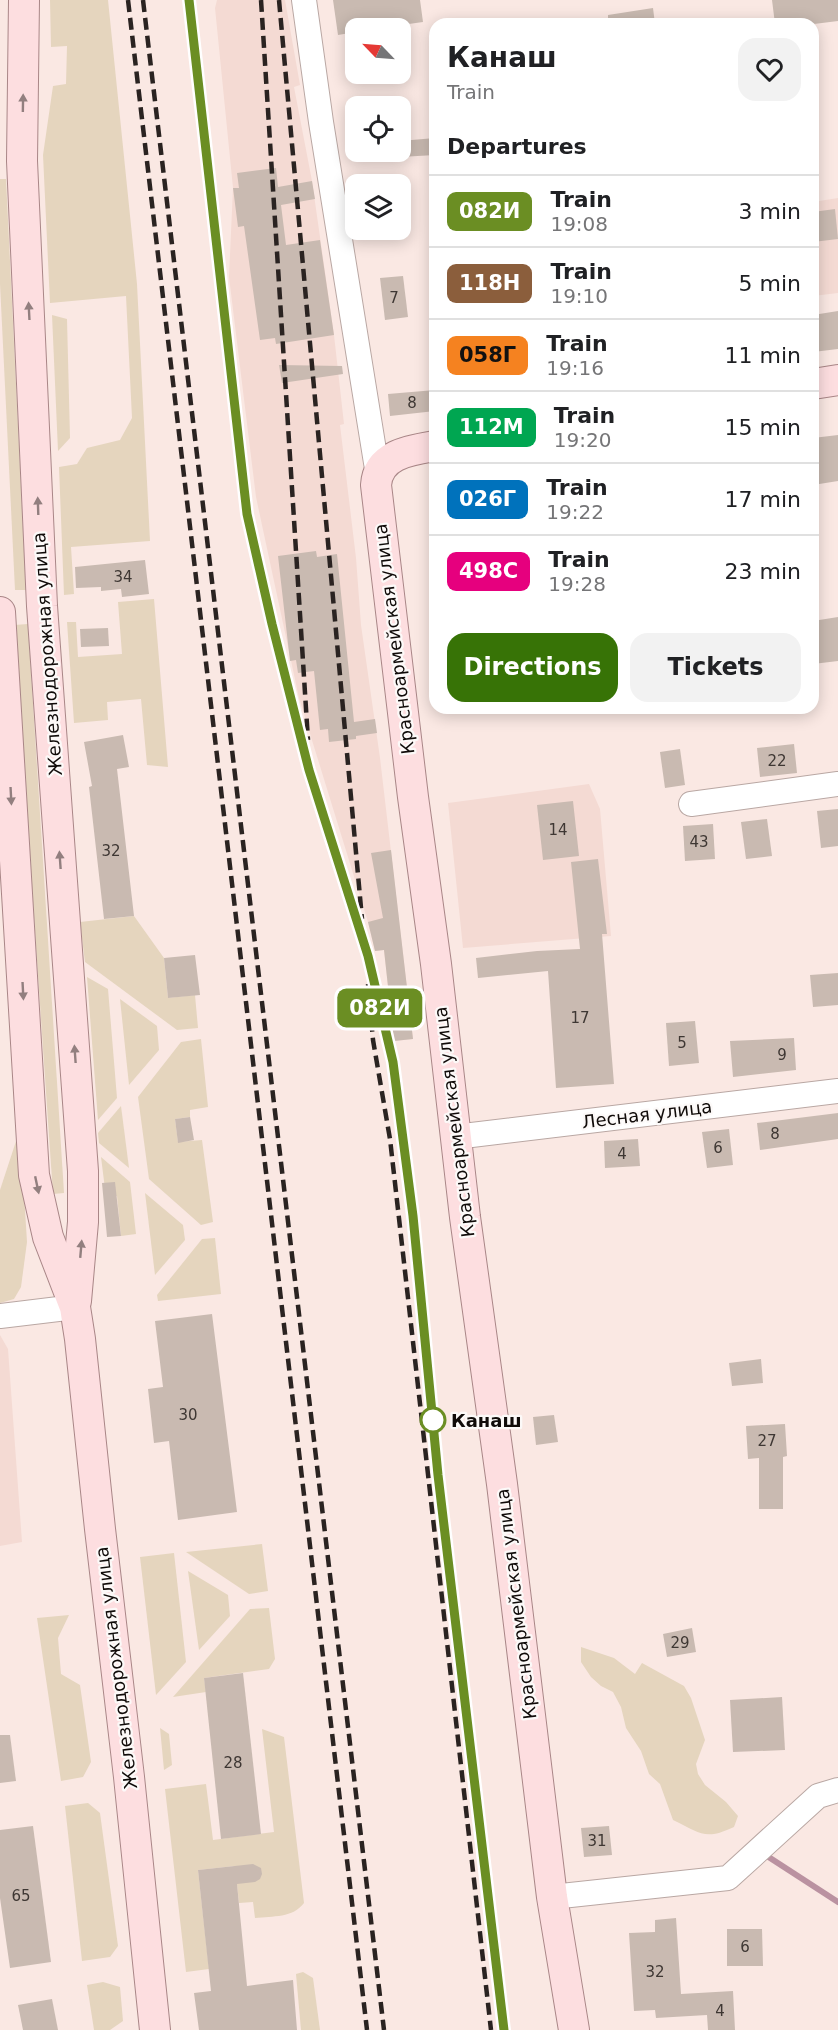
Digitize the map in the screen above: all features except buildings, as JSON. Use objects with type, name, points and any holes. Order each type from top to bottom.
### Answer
[{"type":"main road","name":"Железнодорожная улица","points":[[24,0],[22,162],[42,606],[83,1172],[83,1221],[75,1307],[129,1778],[155,2030]]},
{"type":"main road","points":[[819,383],[838,380]]},
{"type":"main road","points":[[378,476],[391,458],[422,448]]},
{"type":"main road","name":"Красноармейская улица","points":[[378,476],[376,485],[413,797],[436,964],[455,1137],[502,1484],[552,1897],[574,2030]]},
{"type":"main road","points":[[0,611],[42,606]]},
{"type":"main road","name":"Железнодорожная улица","points":[[0,611],[34,1174],[48,1237],[75,1307]]},
{"type":"street","name":"Красноармейская улица","points":[[304,0],[378,476]]},
{"type":"street","points":[[368,414],[391,439],[422,448]]},
{"type":"street","points":[[691,804],[838,784]]},
{"type":"street","name":"Лесная улица","points":[[455,1137],[838,1091]]},
{"type":"street","points":[[0,1316],[75,1307]]},
{"type":"street","points":[[552,1897],[728,1878],[818,1796],[838,1790]]},
{"type":"shaded area","points":[[50,0],[108,0],[137,284],[150,541],[71,547],[74,594],[64,595],[59,467],[77,464],[87,448],[120,440],[132,418],[126,296],[50,303],[43,155],[53,86],[66,84],[67,46],[51,47]]},
{"type":"shaded area","points":[[217,0],[285,0],[300,85],[294,87],[312,181],[334,335],[344,424],[340,425],[356,558],[361,625],[380,758],[413,1039],[394,1041],[384,950],[375,951],[299,698],[256,497],[229,277],[233,188],[215,8]]},
{"type":"shaded area","points":[[0,179],[6,179],[26,590],[15,590],[0,284]]},
{"type":"shaded area","points":[[838,198],[838,293],[819,295],[819,201]]},
{"type":"shaded area","points":[[52,315],[67,319],[70,438],[58,451]]},
{"type":"shaded area","points":[[154,599],[168,767],[147,765],[141,699],[107,702],[108,720],[74,723],[67,622],[76,622],[78,657],[122,654],[118,602]]},
{"type":"shaded area","points":[[28,624],[64,1193],[53,1194],[14,625]]},
{"type":"shaded area","points":[[589,784],[600,809],[611,936],[463,948],[448,803]]},
{"type":"shaded area","points":[[134,916],[164,958],[168,998],[195,995],[198,1028],[177,1030],[85,962],[80,922]]},
{"type":"shaded area","points":[[87,977],[108,989],[117,1098],[98,1120]]},
{"type":"shaded area","points":[[120,999],[157,1026],[159,1050],[129,1085]]},
{"type":"shaded area","points":[[201,1039],[208,1107],[190,1110],[190,1117],[175,1119],[178,1142],[202,1140],[213,1222],[201,1225],[149,1179],[138,1097],[181,1042]]},
{"type":"shaded area","points":[[121,1106],[129,1168],[99,1143],[98,1133]]},
{"type":"shaded area","points":[[20,1129],[27,1242],[21,1287],[14,1299],[0,1303],[0,1190]]},
{"type":"shaded area","points":[[101,1157],[130,1182],[136,1234],[121,1236],[117,1196],[106,1197]]},
{"type":"shaded area","points":[[145,1193],[183,1225],[185,1240],[155,1275]]},
{"type":"shaded area","points":[[215,1238],[221,1294],[158,1301],[157,1295],[202,1239]]},
{"type":"shaded area","points":[[0,1335],[8,1349],[22,1542],[0,1546]]},
{"type":"shaded area","points":[[262,1544],[268,1591],[249,1594],[186,1552]]},
{"type":"shaded area","points":[[174,1553],[186,1662],[156,1695],[140,1557]]},
{"type":"shaded area","points":[[188,1571],[228,1595],[230,1616],[199,1650]]},
{"type":"shaded area","points":[[269,1608],[275,1659],[269,1669],[204,1678],[206,1692],[173,1697],[250,1609]]},
{"type":"shaded area","points":[[69,1615],[58,1638],[61,1674],[80,1685],[91,1762],[83,1777],[61,1781],[37,1618]]},
{"type":"shaded area","points":[[581,1647],[614,1658],[635,1674],[642,1663],[684,1686],[691,1698],[705,1740],[696,1764],[698,1774],[705,1785],[726,1802],[738,1816],[734,1827],[716,1834],[703,1834],[673,1820],[660,1784],[649,1774],[641,1751],[626,1728],[621,1707],[613,1692],[601,1686],[591,1677],[581,1662]]},
{"type":"shaded area","points":[[160,1728],[169,1734],[172,1765],[164,1770]]},
{"type":"shaded area","points":[[262,1729],[284,1737],[304,1903],[288,1914],[255,1918],[253,1902],[239,1903],[235,1866],[198,1870],[209,1969],[186,1972],[165,1789],[206,1784],[213,1840],[274,1832]]},
{"type":"shaded area","points":[[88,1803],[100,1813],[118,1946],[110,1957],[82,1961],[65,1806]]},
{"type":"shaded area","points":[[303,1972],[313,1978],[320,2030],[301,2030],[296,1974]]},
{"type":"shaded area","points":[[103,1982],[120,1987],[123,2021],[110,2030],[94,2030],[87,1985]]},
{"type":"waterway","points":[[767,1856],[838,1902]]},
{"type":"railway","points":[[128,0],[367,2030]]},
{"type":"railway","points":[[143,0],[384,2030]]},
{"type":"railway","points":[[189,0],[247,514],[309,770],[368,956],[393,1062],[413,1217],[438,1475],[504,2030]]},
{"type":"railway","points":[[261,0],[308,740]]},
{"type":"railway","points":[[279,0],[362,919]]},
{"type":"railway","points":[[368,984],[373,1040],[390,1139],[491,2030]]},
{"type":"train","name":"082И","points":[[189,0],[247,514],[309,770],[368,956],[393,1062],[413,1216],[438,1475],[504,2030]]},
{"type":"place","name":"Канаш","points":[[433,1420]]}]
